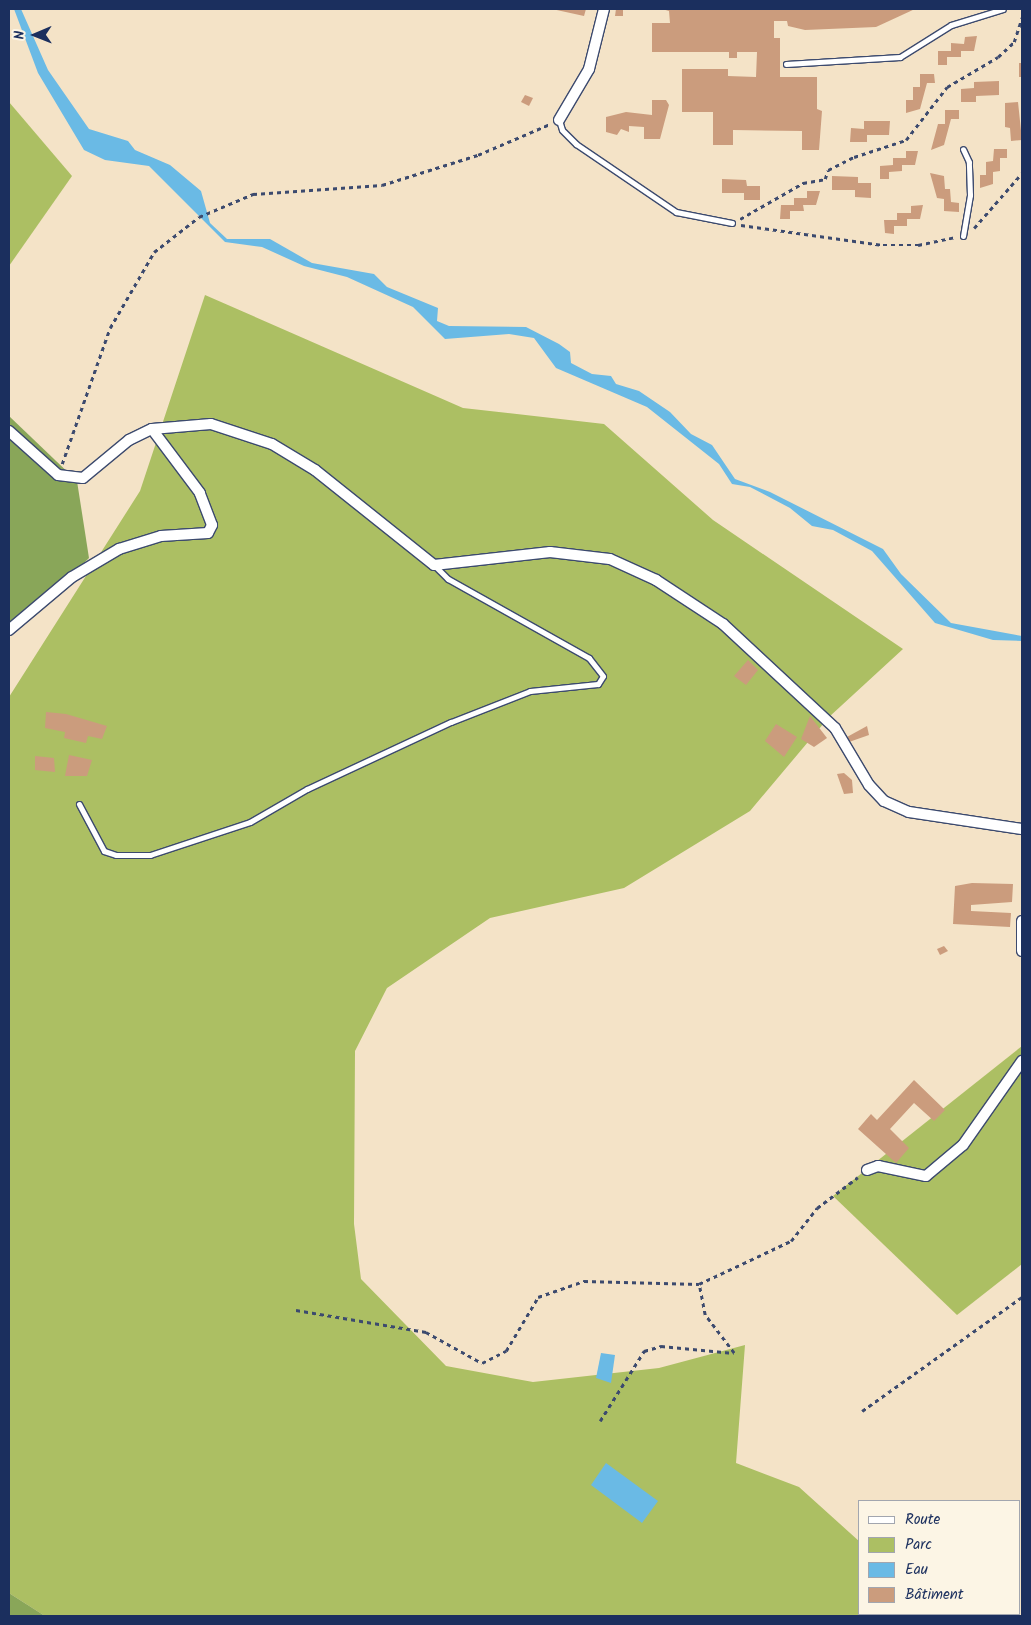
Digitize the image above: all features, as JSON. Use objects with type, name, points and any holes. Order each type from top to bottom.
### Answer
[{"type":"street","points":[[559,120],[589,69],[604,9]]},
{"type":"street","points":[[9,431],[61,476],[82,478],[129,440],[152,429],[211,424],[272,444],[315,470],[434,565],[550,552],[610,559],[656,580],[723,624],[835,728],[869,786],[884,801],[909,812],[1022,828]]},
{"type":"street","points":[[9,630],[72,576],[119,549],[162,536],[208,533],[212,525],[200,493],[152,429]]},
{"type":"street","points":[[1022,921],[1022,951]]},
{"type":"street","points":[[867,1170],[878,1166],[926,1176],[963,1145],[1022,1061]]},
{"type":"lane","points":[[786,64],[900,57],[952,25],[1003,9]]},
{"type":"lane","points":[[559,120],[562,130],[576,144],[676,212],[732,223]]},
{"type":"lane","points":[[963,149],[969,162],[970,194],[963,236]]},
{"type":"lane","points":[[79,804],[104,851],[116,855],[150,855],[250,822],[307,789],[451,722],[530,691],[598,684],[603,676],[589,658],[448,579],[434,565]]},
{"type":"path","points":[[732,223],[803,183],[825,179],[828,170],[854,157],[906,140],[947,87],[998,57],[1014,42],[1022,17]]},
{"type":"path","points":[[61,476],[110,328],[154,252],[199,217],[253,194],[382,185],[478,155],[559,120]]},
{"type":"path","points":[[732,223],[883,245],[918,245],[963,236],[983,222],[1022,173]]},
{"type":"path","points":[[296,1310],[426,1332],[482,1363],[506,1352],[538,1297],[584,1280],[699,1284],[791,1241],[817,1208],[867,1170]]},
{"type":"path","points":[[600,1421],[644,1352],[661,1346],[734,1353],[705,1314],[699,1284]]},
{"type":"path","points":[[862,1411],[1022,1297]]},
{"type":"green space","points":[[9,102],[72,176],[9,266]]},
{"type":"green space","points":[[205,295],[463,408],[604,424],[713,520],[903,649],[829,717],[750,811],[624,888],[490,918],[387,988],[355,1051],[354,1224],[361,1279],[446,1366],[533,1382],[659,1368],[745,1345],[736,1463],[799,1487],[858,1540],[858,1615],[863,1616],[45,1616],[9,1593],[9,697],[140,491]]},
{"type":"green space","points":[[9,416],[77,481],[89,558],[9,636]]},
{"type":"green space","points":[[1022,1046],[1022,1264],[957,1315],[833,1196]]},
{"type":"green space","points":[[9,1593],[45,1616],[9,1616]]},
{"type":"water","points":[[14,9],[21,9],[48,70],[89,129],[128,141],[135,150],[170,165],[201,191],[210,223],[227,239],[270,239],[312,263],[374,274],[387,287],[438,308],[437,321],[449,326],[526,327],[559,344],[570,352],[571,363],[592,374],[611,376],[616,384],[639,391],[670,412],[691,434],[712,445],[735,479],[770,492],[883,549],[901,574],[951,623],[1022,636],[1022,641],[993,640],[935,623],[872,551],[833,530],[812,526],[790,508],[750,487],[732,484],[719,464],[647,407],[556,368],[534,338],[509,334],[445,339],[413,307],[347,277],[304,266],[262,247],[225,242],[149,166],[105,160],[84,150],[38,73]]},
{"type":"water","points":[[601,1353],[615,1355],[611,1383],[596,1378]]},
{"type":"water","points":[[606,1463],[658,1501],[642,1523],[591,1485]]},
{"type":"building","points":[[552,9],[586,9],[584,16]]},
{"type":"building","points":[[616,9],[623,10],[623,16],[615,16]]},
{"type":"building","points":[[662,9],[915,9],[876,27],[805,30],[788,26],[787,21],[774,21],[774,38],[780,38],[780,77],[817,77],[817,109],[822,111],[819,150],[802,150],[802,131],[733,130],[733,145],[713,145],[713,112],[682,112],[682,69],[728,69],[728,76],[756,77],[757,52],[737,52],[737,58],[729,58],[729,52],[652,52],[652,23],[670,23],[669,11]]},
{"type":"building","points":[[977,36],[974,51],[961,51],[961,57],[947,57],[947,65],[938,65],[938,51],[951,51],[951,43],[964,44],[965,37]]},
{"type":"building","points":[[1019,63],[1022,63],[1022,77],[1019,77]]},
{"type":"building","points":[[920,74],[934,74],[935,83],[927,83],[920,109],[906,113],[906,100],[913,100],[913,87],[920,87]]},
{"type":"building","points":[[999,81],[999,95],[976,96],[976,102],[961,102],[961,89],[974,88],[974,82]]},
{"type":"building","points":[[525,95],[533,98],[529,106],[521,102]]},
{"type":"building","points":[[652,100],[666,100],[669,105],[660,139],[644,139],[644,127],[629,126],[629,132],[621,129],[617,135],[606,132],[606,117],[626,112],[652,115]]},
{"type":"building","points":[[1018,102],[1022,140],[1011,141],[1010,128],[1005,127],[1005,103]]},
{"type":"building","points":[[945,110],[959,110],[959,119],[951,119],[944,145],[931,150],[938,124],[945,124]]},
{"type":"building","points":[[864,121],[890,121],[889,135],[867,135],[867,142],[850,142],[851,128],[864,129]]},
{"type":"building","points":[[994,149],[1007,149],[1007,158],[1000,158],[1000,171],[993,172],[993,184],[980,188],[980,175],[986,175],[986,162],[993,161]]},
{"type":"building","points":[[906,151],[918,151],[915,165],[902,165],[902,171],[889,172],[889,179],[880,179],[880,166],[893,165],[893,158],[906,158]]},
{"type":"building","points":[[930,173],[944,176],[945,189],[950,189],[951,202],[959,203],[959,212],[944,211],[944,199],[937,198]]},
{"type":"building","points":[[832,176],[858,177],[858,183],[871,183],[871,198],[855,197],[855,190],[832,190]]},
{"type":"building","points":[[722,179],[746,180],[747,186],[760,186],[760,200],[744,200],[744,193],[722,193]]},
{"type":"building","points":[[807,191],[820,191],[816,205],[803,205],[804,211],[790,211],[790,219],[780,219],[781,205],[794,205],[794,198],[807,198]]},
{"type":"building","points":[[923,205],[920,219],[907,219],[907,226],[894,226],[894,234],[885,233],[884,220],[897,220],[897,213],[911,213],[911,206]]},
{"type":"building","points":[[748,660],[758,670],[746,685],[734,676]]},
{"type":"building","points":[[46,712],[66,714],[107,726],[102,739],[88,736],[86,743],[64,738],[65,732],[45,728]]},
{"type":"building","points":[[810,716],[827,738],[814,747],[801,739]]},
{"type":"building","points":[[776,724],[797,737],[784,757],[765,741]]},
{"type":"building","points":[[867,726],[869,735],[849,742],[847,737]]},
{"type":"building","points":[[69,755],[92,760],[87,776],[65,776]]},
{"type":"building","points":[[35,756],[54,758],[55,772],[35,770]]},
{"type":"building","points":[[844,773],[852,780],[853,793],[844,794],[837,774]]},
{"type":"building","points":[[972,883],[1013,884],[1012,902],[971,905],[971,911],[1011,913],[1010,927],[953,924],[955,886]]},
{"type":"building","points":[[944,946],[948,951],[940,955],[937,949]]},
{"type":"building","points":[[914,1080],[945,1110],[934,1121],[914,1103],[890,1129],[909,1148],[896,1163],[858,1129],[871,1114],[877,1120]]}]
